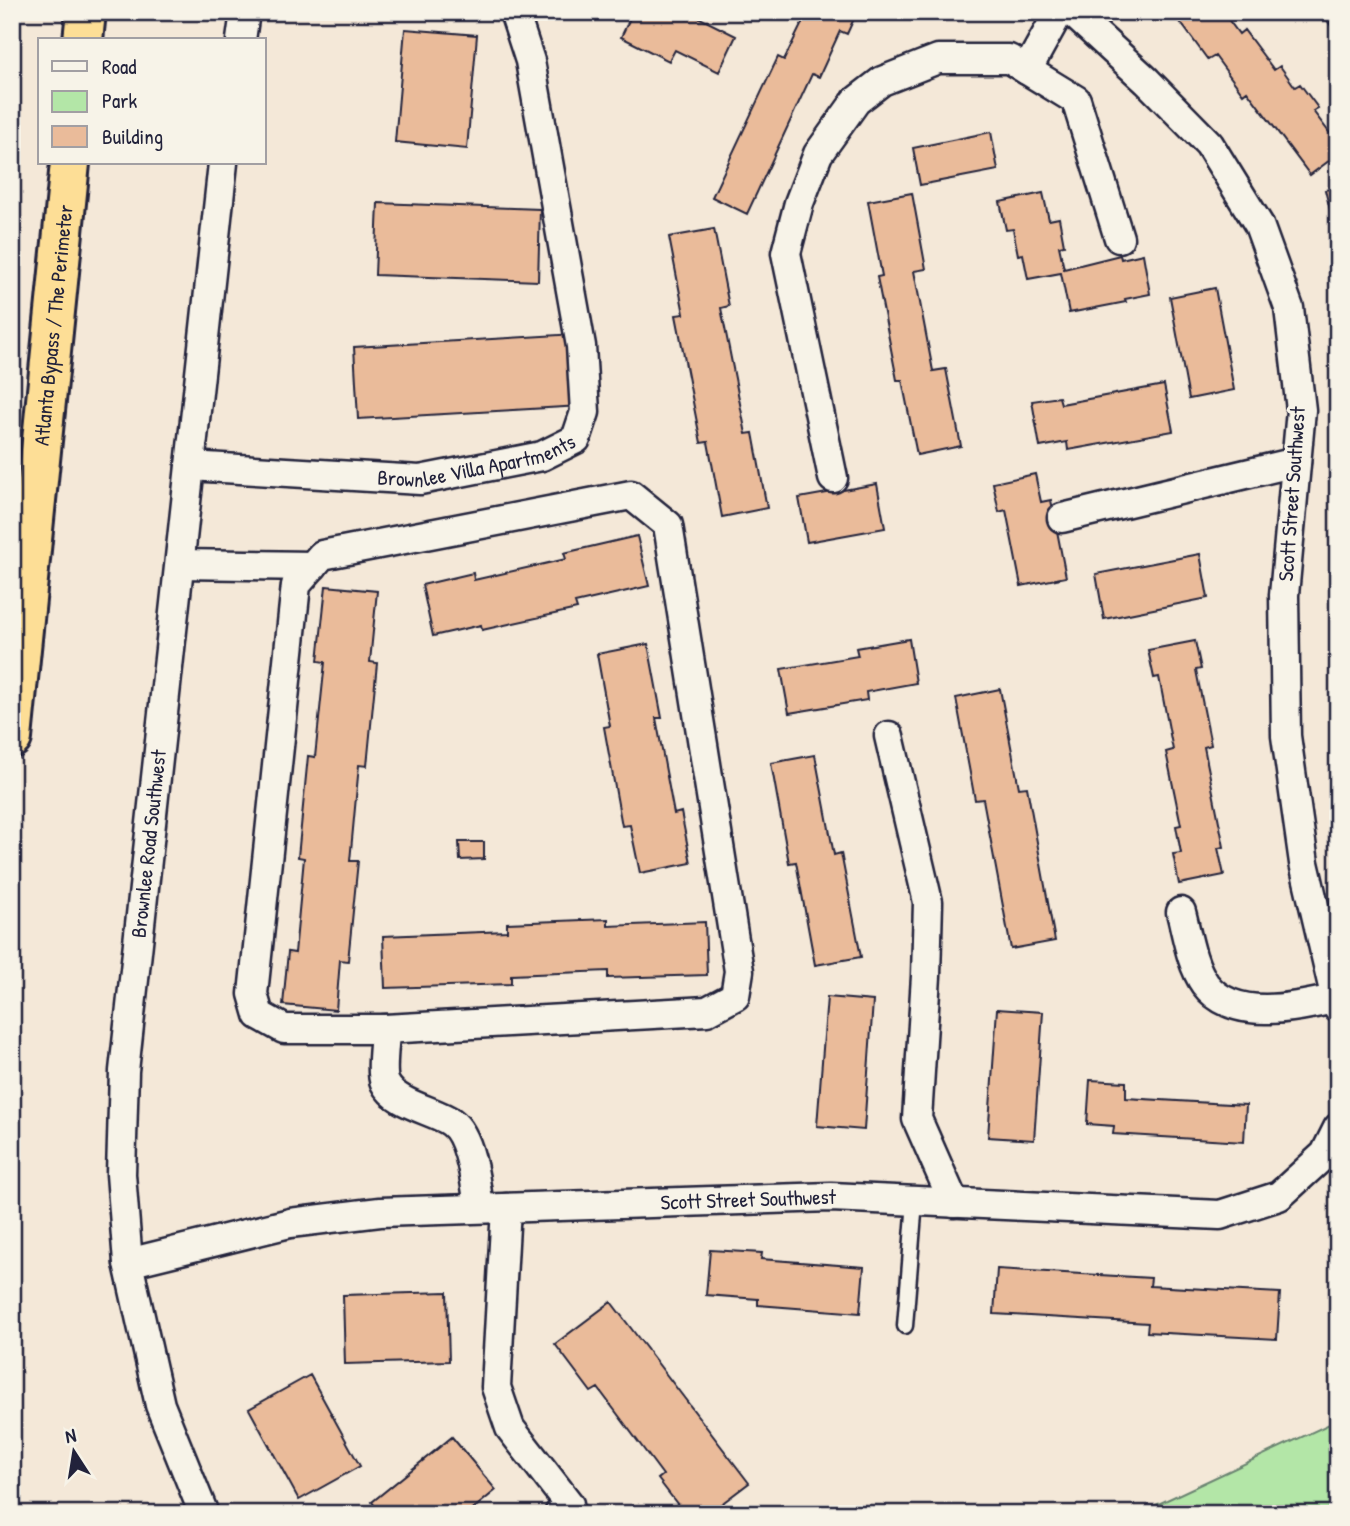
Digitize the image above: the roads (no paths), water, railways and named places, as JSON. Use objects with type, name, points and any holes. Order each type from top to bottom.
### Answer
[{"type":"highway","points":[[83,38],[86,12]]},
{"type":"highway","name":"Atlanta Bypass / The Perimeter","points":[[12,738],[70,164]]},
{"type":"street","points":[[241,38],[245,12]]},
{"type":"street","name":"Brownlee Villa Apartments","points":[[190,466],[420,480],[542,456],[576,439],[585,412],[581,346],[530,61],[514,12]]},
{"type":"street","points":[[1027,70],[1059,12]]},
{"type":"street","name":"Scott Street Southwest","points":[[1072,12],[1147,81],[1209,144],[1259,225],[1289,308],[1301,410],[1284,595],[1286,736],[1304,863],[1337,1001]]},
{"type":"street","points":[[833,478],[786,253],[799,203],[818,154],[856,102],[881,81],[938,59],[1009,59],[1076,100],[1119,238]]},
{"type":"street","name":"Brownlee Road Southwest","points":[[204,1514],[160,1405],[128,1263],[121,1174],[124,1071],[223,164]]},
{"type":"street","points":[[1062,518],[1296,462]]},
{"type":"street","points":[[631,495],[668,525],[739,971],[735,996],[707,1011],[385,1029],[284,1029],[259,1015],[253,994],[296,585],[313,566],[322,555],[631,495]]},
{"type":"street","points":[[180,564],[313,566]]},
{"type":"street","points":[[889,736],[928,902],[917,1119],[954,1203]]},
{"type":"street","points":[[1181,912],[1194,960],[1205,984],[1222,998],[1240,1007],[1279,1008],[1337,1001]]},
{"type":"street","points":[[385,1029],[384,1080],[389,1089],[407,1102],[453,1123],[470,1152],[493,1208],[496,1387],[510,1428],[569,1504],[559,1514]]},
{"type":"street","name":"Scott Street Southwest","points":[[128,1263],[290,1223],[380,1212],[831,1197],[1220,1215],[1279,1196],[1325,1154],[1338,1128]]},
{"type":"lane","points":[[1332,12],[1338,21]]},
{"type":"lane","points":[[905,1326],[915,1201]]}]
